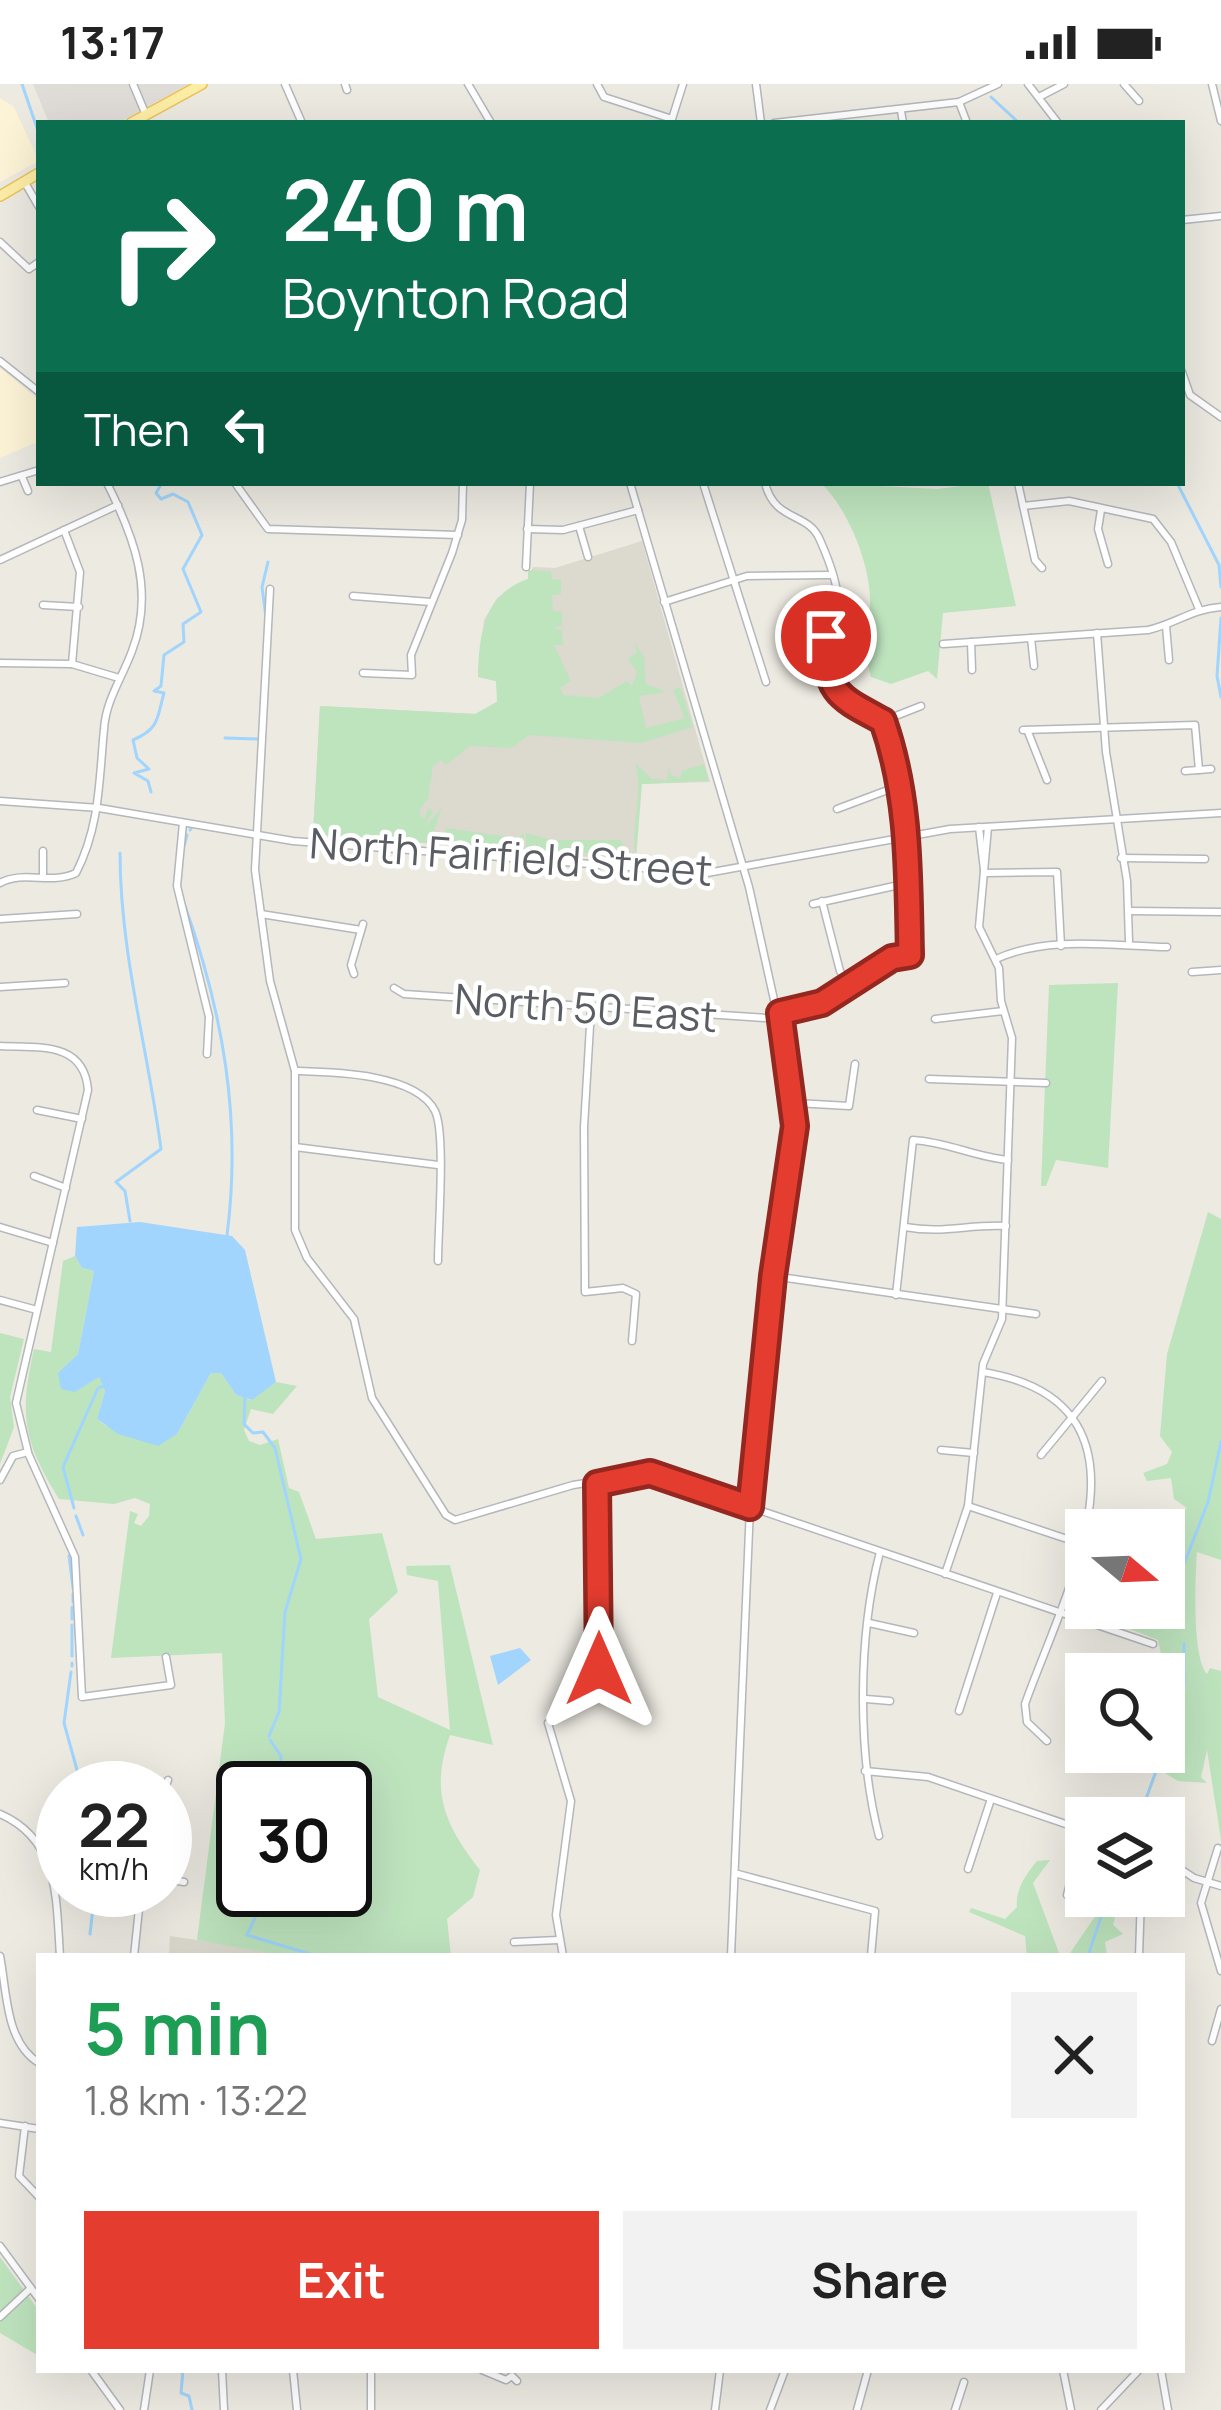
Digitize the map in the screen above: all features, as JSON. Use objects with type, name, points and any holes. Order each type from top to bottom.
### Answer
[{"type":"main road","points":[[137,120],[202,84]]},
{"type":"main road","points":[[0,196],[36,175]]},
{"type":"street","points":[[134,84],[146,115]]},
{"type":"street","points":[[284,84],[301,120]]},
{"type":"street","points":[[468,84],[488,120]]},
{"type":"street","points":[[598,84],[604,97],[672,119],[683,84]]},
{"type":"street","points":[[756,84],[761,120]]},
{"type":"street","points":[[806,120],[959,102],[998,84]]},
{"type":"street","points":[[1028,84],[1056,120]]},
{"type":"street","points":[[1039,98],[1064,84]]},
{"type":"street","points":[[1124,84],[1139,100]]},
{"type":"street","points":[[1212,84],[1221,122]]},
{"type":"street","points":[[959,102],[966,120]]},
{"type":"street","points":[[901,111],[902,120]]},
{"type":"street","points":[[24,181],[36,202]]},
{"type":"street","points":[[1185,220],[1221,216]]},
{"type":"street","points":[[0,242],[29,269],[36,264]]},
{"type":"street","points":[[0,361],[36,390]]},
{"type":"street","points":[[1185,380],[1190,394],[1211,413],[1221,415]]},
{"type":"street","points":[[0,482],[36,471]]},
{"type":"street","points":[[22,477],[28,491]]},
{"type":"street","points":[[0,883],[18,876],[76,873],[99,808],[108,707],[139,627],[142,580],[137,547],[108,486]]},
{"type":"street","points":[[237,486],[268,529],[363,535],[429,530],[458,535]]},
{"type":"street","points":[[362,673],[412,675],[411,655],[458,535],[463,486]]},
{"type":"street","points":[[526,567],[530,486]]},
{"type":"street","points":[[631,486],[744,869],[796,1103],[750,1507],[738,1874],[730,1953]]},
{"type":"street","points":[[704,486],[766,682]]},
{"type":"street","points":[[767,486],[779,510],[814,528],[832,575],[839,599],[826,636],[830,680],[852,708],[883,721],[921,706]]},
{"type":"street","points":[[1019,486],[1042,568]]},
{"type":"street","points":[[1023,506],[1069,501],[1141,514],[1162,527],[1199,609]]},
{"type":"street","points":[[0,560],[118,505]]},
{"type":"street","points":[[527,529],[579,526],[638,510]]},
{"type":"street","points":[[1101,510],[1100,541],[1108,564]]},
{"type":"street","points":[[579,526],[588,556]]},
{"type":"street","points":[[64,530],[80,572],[71,664]]},
{"type":"street","points":[[664,602],[732,581],[832,575]]},
{"type":"street","points":[[270,589],[254,836],[270,981],[295,1071],[298,1243],[354,1319],[373,1398],[451,1520],[585,1484],[650,1473],[1153,1644]]},
{"type":"street","points":[[353,596],[431,602]]},
{"type":"street","points":[[43,605],[79,607]]},
{"type":"street","points":[[943,644],[1166,626],[1199,609],[1221,607]]},
{"type":"street","points":[[1166,626],[1169,660]]},
{"type":"street","points":[[1097,633],[1104,729],[1130,911],[1129,941]]},
{"type":"street","points":[[1031,638],[1034,666]]},
{"type":"street","points":[[970,642],[972,670]]},
{"type":"street","points":[[0,663],[71,664],[118,677]]},
{"type":"street","points":[[780,1016],[822,1003],[892,958],[910,955],[908,837],[901,785],[883,721]]},
{"type":"street","points":[[1047,780],[1026,731],[1195,725],[1198,770]]},
{"type":"street","points":[[1185,772],[1211,769]]},
{"type":"street","points":[[837,809],[901,785]]},
{"type":"street","name":"North Fairfield Street","points":[[0,801],[99,808],[254,836],[691,872],[744,869],[979,827],[1221,813]]},
{"type":"street","points":[[183,823],[177,886],[209,1017],[207,1054]]},
{"type":"street","points":[[945,1574],[968,1507],[983,1372],[1003,1309],[1012,1038],[996,959],[979,927],[988,826]]},
{"type":"street","points":[[979,827],[986,873]]},
{"type":"street","points":[[43,850],[43,877]]},
{"type":"street","points":[[1121,858],[1205,859]]},
{"type":"street","points":[[986,873],[1057,872],[1061,946]]},
{"type":"street","points":[[849,984],[840,971],[818,902],[908,884]]},
{"type":"street","points":[[1130,911],[1221,912]]},
{"type":"street","points":[[0,919],[77,914]]},
{"type":"street","points":[[261,914],[362,927],[354,974]]},
{"type":"street","points":[[996,959],[1028,947],[1129,941],[1167,946]]},
{"type":"street","points":[[1192,972],[1221,970]]},
{"type":"street","points":[[0,987],[65,983]]},
{"type":"street","name":"North 50 East","points":[[394,988],[404,994],[591,1009],[780,1016]]},
{"type":"street","points":[[591,1009],[584,1126],[585,1292],[622,1288],[636,1294],[632,1341]]},
{"type":"street","points":[[935,1019],[1003,1011]]},
{"type":"street","points":[[0,1046],[61,1050],[82,1063],[88,1090],[16,1403],[28,1452],[79,1572],[82,1697],[171,1685],[166,1658]]},
{"type":"street","points":[[796,1103],[849,1106],[855,1064]]},
{"type":"street","points":[[295,1071],[411,1089],[436,1113],[438,1261]]},
{"type":"street","points":[[928,1078],[1046,1083]]},
{"type":"street","points":[[37,1111],[82,1119]]},
{"type":"street","points":[[896,1295],[914,1140],[943,1142],[974,1155],[1008,1160]]},
{"type":"street","points":[[295,1147],[438,1165]]},
{"type":"street","points":[[34,1176],[66,1188]]},
{"type":"street","points":[[905,1227],[947,1233],[1006,1226]]},
{"type":"street","points":[[0,1227],[53,1243]]},
{"type":"street","points":[[773,1276],[1036,1314]]},
{"type":"street","points":[[0,1300],[37,1310]]},
{"type":"street","points":[[983,1372],[1041,1388],[1072,1415],[1092,1456],[1095,1477],[1087,1509]]},
{"type":"street","points":[[1041,1454],[1102,1381]]},
{"type":"street","points":[[941,1450],[974,1454]]},
{"type":"street","points":[[0,1480],[13,1456],[28,1452]]},
{"type":"street","points":[[562,1953],[556,1915],[571,1801],[548,1723],[565,1713],[599,1669],[597,1484]]},
{"type":"street","points":[[968,1507],[1065,1539]]},
{"type":"street","points":[[879,1836],[865,1772],[869,1623],[880,1552]]},
{"type":"street","points":[[1047,1741],[1024,1715],[1065,1587]]},
{"type":"street","points":[[958,1711],[998,1593]]},
{"type":"street","points":[[869,1623],[914,1633]]},
{"type":"street","points":[[866,1699],[890,1701]]},
{"type":"street","points":[[865,1772],[909,1772],[1065,1824]]},
{"type":"street","points":[[968,1869],[991,1799]]},
{"type":"street","points":[[0,1814],[38,1841],[52,1870],[59,1953]]},
{"type":"street","points":[[1218,1848],[1202,1917],[1221,1971]]},
{"type":"street","points":[[1185,1869],[1221,1886]]},
{"type":"street","points":[[738,1874],[875,1911],[871,1953]]},
{"type":"street","points":[[134,1953],[138,1917]]},
{"type":"street","points":[[1139,1953],[1140,1917]]},
{"type":"street","points":[[514,1942],[558,1940]]},
{"type":"street","points":[[0,1956],[20,2045],[36,2060]]},
{"type":"street","points":[[1212,2041],[1221,2009]]},
{"type":"street","points":[[0,2123],[36,2128]]},
{"type":"street","points":[[25,2126],[19,2176],[36,2195]]},
{"type":"street","points":[[0,2246],[36,2295]]},
{"type":"street","points":[[0,2317],[31,2288]]},
{"type":"street","points":[[93,2373],[120,2410]]},
{"type":"street","points":[[144,2410],[150,2373]]},
{"type":"street","points":[[222,2373],[224,2410]]},
{"type":"street","points":[[293,2373],[297,2410]]},
{"type":"street","points":[[370,2373],[371,2410]]},
{"type":"street","points":[[715,2410],[720,2373]]},
{"type":"street","points":[[770,2410],[783,2373]]},
{"type":"street","points":[[857,2410],[867,2373]]},
{"type":"street","points":[[1064,2373],[1071,2410]]},
{"type":"street","points":[[1100,2410],[1136,2373]]},
{"type":"street","points":[[1162,2373],[1168,2410]]},
{"type":"street","points":[[955,2410],[964,2382]]},
{"type":"shaded area","points":[[33,84],[189,84],[123,120],[48,120]]},
{"type":"shaded area","points":[[0,98],[14,107],[36,163],[0,182]]},
{"type":"shaded area","points":[[0,368],[36,398],[36,442],[0,458]]},
{"type":"shaded area","points":[[642,541],[710,782],[640,784],[636,861],[313,834],[320,706],[476,714],[498,701],[496,681],[478,677],[484,620],[497,598],[528,579],[533,567],[555,568]]},
{"type":"shaded area","points":[[170,1936],[281,1953],[169,1953]]},
{"type":"green space","points":[[824,486],[989,486],[1016,606],[943,613],[937,679],[928,671],[891,684],[871,677],[866,648],[867,572],[849,522]]},
{"type":"green space","points":[[528,570],[551,571],[552,579],[561,580],[561,594],[552,595],[553,611],[562,612],[562,626],[553,627],[562,631],[563,645],[554,645],[571,681],[560,688],[564,695],[598,698],[627,681],[632,686],[637,672],[628,659],[637,652],[634,641],[644,657],[646,684],[666,692],[639,696],[646,728],[685,718],[673,690],[680,687],[693,727],[641,743],[530,735],[511,748],[470,746],[446,765],[441,760],[433,766],[428,799],[420,809],[425,818],[428,808],[433,811],[425,827],[442,807],[430,843],[313,835],[320,706],[475,714],[497,702],[496,681],[478,677],[482,632],[501,595],[528,579]]},
{"type":"green space","points":[[635,763],[652,779],[667,780],[669,767],[670,774],[680,779],[682,771],[704,764],[709,781],[642,784],[636,858],[638,786]]},
{"type":"green space","points":[[446,828],[518,838],[524,833],[523,849],[442,844]]},
{"type":"green space","points":[[526,833],[551,840],[621,840],[625,855],[526,850]]},
{"type":"green space","points":[[1118,983],[1108,1168],[1056,1160],[1046,1186],[1041,1186],[1049,985]]},
{"type":"green space","points":[[1208,1212],[1221,1219],[1221,1560],[1197,1552],[1196,1617],[1202,1665],[1207,1674],[1210,1668],[1221,1671],[1221,1840],[1207,1750],[1201,1777],[1207,1783],[1178,1781],[1165,1773],[1185,1773],[1185,1653],[1161,1653],[1158,1640],[1130,1629],[1185,1629],[1187,1508],[1174,1499],[1171,1478],[1147,1481],[1143,1473],[1167,1464],[1172,1452],[1160,1436],[1167,1354]]},
{"type":"green space","points":[[75,1256],[82,1268],[94,1271],[78,1354],[59,1373],[99,1376],[105,1391],[97,1419],[104,1425],[136,1435],[177,1434],[211,1373],[221,1373],[236,1395],[251,1400],[276,1382],[297,1386],[273,1414],[251,1409],[244,1430],[249,1441],[260,1445],[278,1439],[289,1488],[299,1492],[316,1539],[382,1533],[398,1592],[369,1619],[378,1697],[450,1730],[438,1581],[407,1575],[406,1566],[450,1565],[493,1745],[450,1735],[444,1755],[441,1790],[449,1822],[480,1870],[473,1897],[447,1919],[451,1953],[268,1953],[197,1940],[216,1793],[216,1917],[372,1917],[372,1761],[220,1761],[225,1723],[222,1653],[111,1658],[130,1511],[138,1514],[134,1523],[141,1526],[149,1516],[150,1504],[135,1498],[114,1504],[59,1499],[27,1427],[34,1349],[51,1352],[63,1261]]},
{"type":"green space","points":[[0,1333],[24,1339],[10,1397],[14,1427],[0,1464]]},
{"type":"green space","points":[[1050,1860],[1033,1883],[1059,1953],[1027,1953],[1025,1936],[969,1912],[971,1908],[1005,1919],[1017,1907],[1020,1888],[1037,1861]]},
{"type":"green space","points":[[1095,1917],[1115,1917],[1113,1925],[1123,1934],[1105,1942],[1107,1953],[1070,1953]]},
{"type":"green space","points":[[0,2257],[36,2307],[36,2354],[0,2333]]},
{"type":"water","points":[[140,1222],[232,1236],[245,1250],[276,1382],[252,1400],[236,1395],[221,1373],[211,1373],[177,1434],[158,1446],[118,1434],[97,1419],[105,1391],[99,1377],[75,1392],[61,1389],[58,1373],[78,1354],[94,1271],[82,1268],[75,1256],[77,1227]]},
{"type":"water","points":[[520,1648],[531,1660],[498,1685],[490,1656]]},
{"type":"waterway","points":[[22,84],[36,125]]},
{"type":"waterway","points":[[991,97],[1016,120]]},
{"type":"waterway","points":[[151,792],[148,781],[134,773],[149,769],[137,758],[133,740],[153,727],[158,716],[164,693],[154,691],[161,686],[164,655],[184,642],[183,624],[201,612],[183,569],[202,535],[188,502],[173,494],[161,499],[156,493],[160,486]]},
{"type":"waterway","points":[[1179,486],[1219,565],[1221,587]]},
{"type":"waterway","points":[[266,617],[262,587],[268,562]]},
{"type":"waterway","points":[[1221,618],[1217,676],[1221,697]]},
{"type":"waterway","points":[[225,738],[259,739]]},
{"type":"waterway","points":[[184,846],[187,835]]},
{"type":"waterway","points":[[120,853],[130,964],[161,1149],[116,1182],[125,1191],[130,1221]]},
{"type":"waterway","points":[[184,903],[209,985],[226,1067],[232,1150],[227,1235]]},
{"type":"waterway","points":[[74,1508],[63,1467],[98,1388],[105,1386]]},
{"type":"waterway","points":[[245,1397],[244,1424],[253,1433],[263,1432],[275,1448],[301,1559],[285,1612],[279,1712],[269,1736]]},
{"type":"waterway","points":[[1185,1561],[1208,1502],[1221,1442]]},
{"type":"waterway","points":[[76,1516],[83,1535]]},
{"type":"waterway","points":[[69,1556],[73,1588]]},
{"type":"waterway","points":[[73,1594],[73,1602]]},
{"type":"waterway","points":[[72,1607],[72,1619]]},
{"type":"waterway","points":[[72,1625],[72,1656]]},
{"type":"waterway","points":[[1184,1644],[1184,1653]]},
{"type":"waterway","points":[[71,1672],[64,1723],[75,1761]]},
{"type":"waterway","points":[[270,1740],[281,1761]]},
{"type":"waterway","points":[[1147,1797],[1155,1773]]},
{"type":"waterway","points":[[90,1934],[92,1917]]},
{"type":"waterway","points":[[255,1917],[247,1935],[307,1953]]},
{"type":"waterway","points":[[1089,1953],[1101,1917]]},
{"type":"waterway","points":[[183,2373],[181,2393],[189,2396],[192,2410]]},
{"type":"route","points":[[599,1669],[601,1510],[597,1484],[650,1473],[750,1507],[773,1276],[795,1126],[796,1099],[780,1013],[822,1003],[892,958],[910,955],[908,828],[894,753],[883,721],[852,708],[834,688],[826,636]]}]
